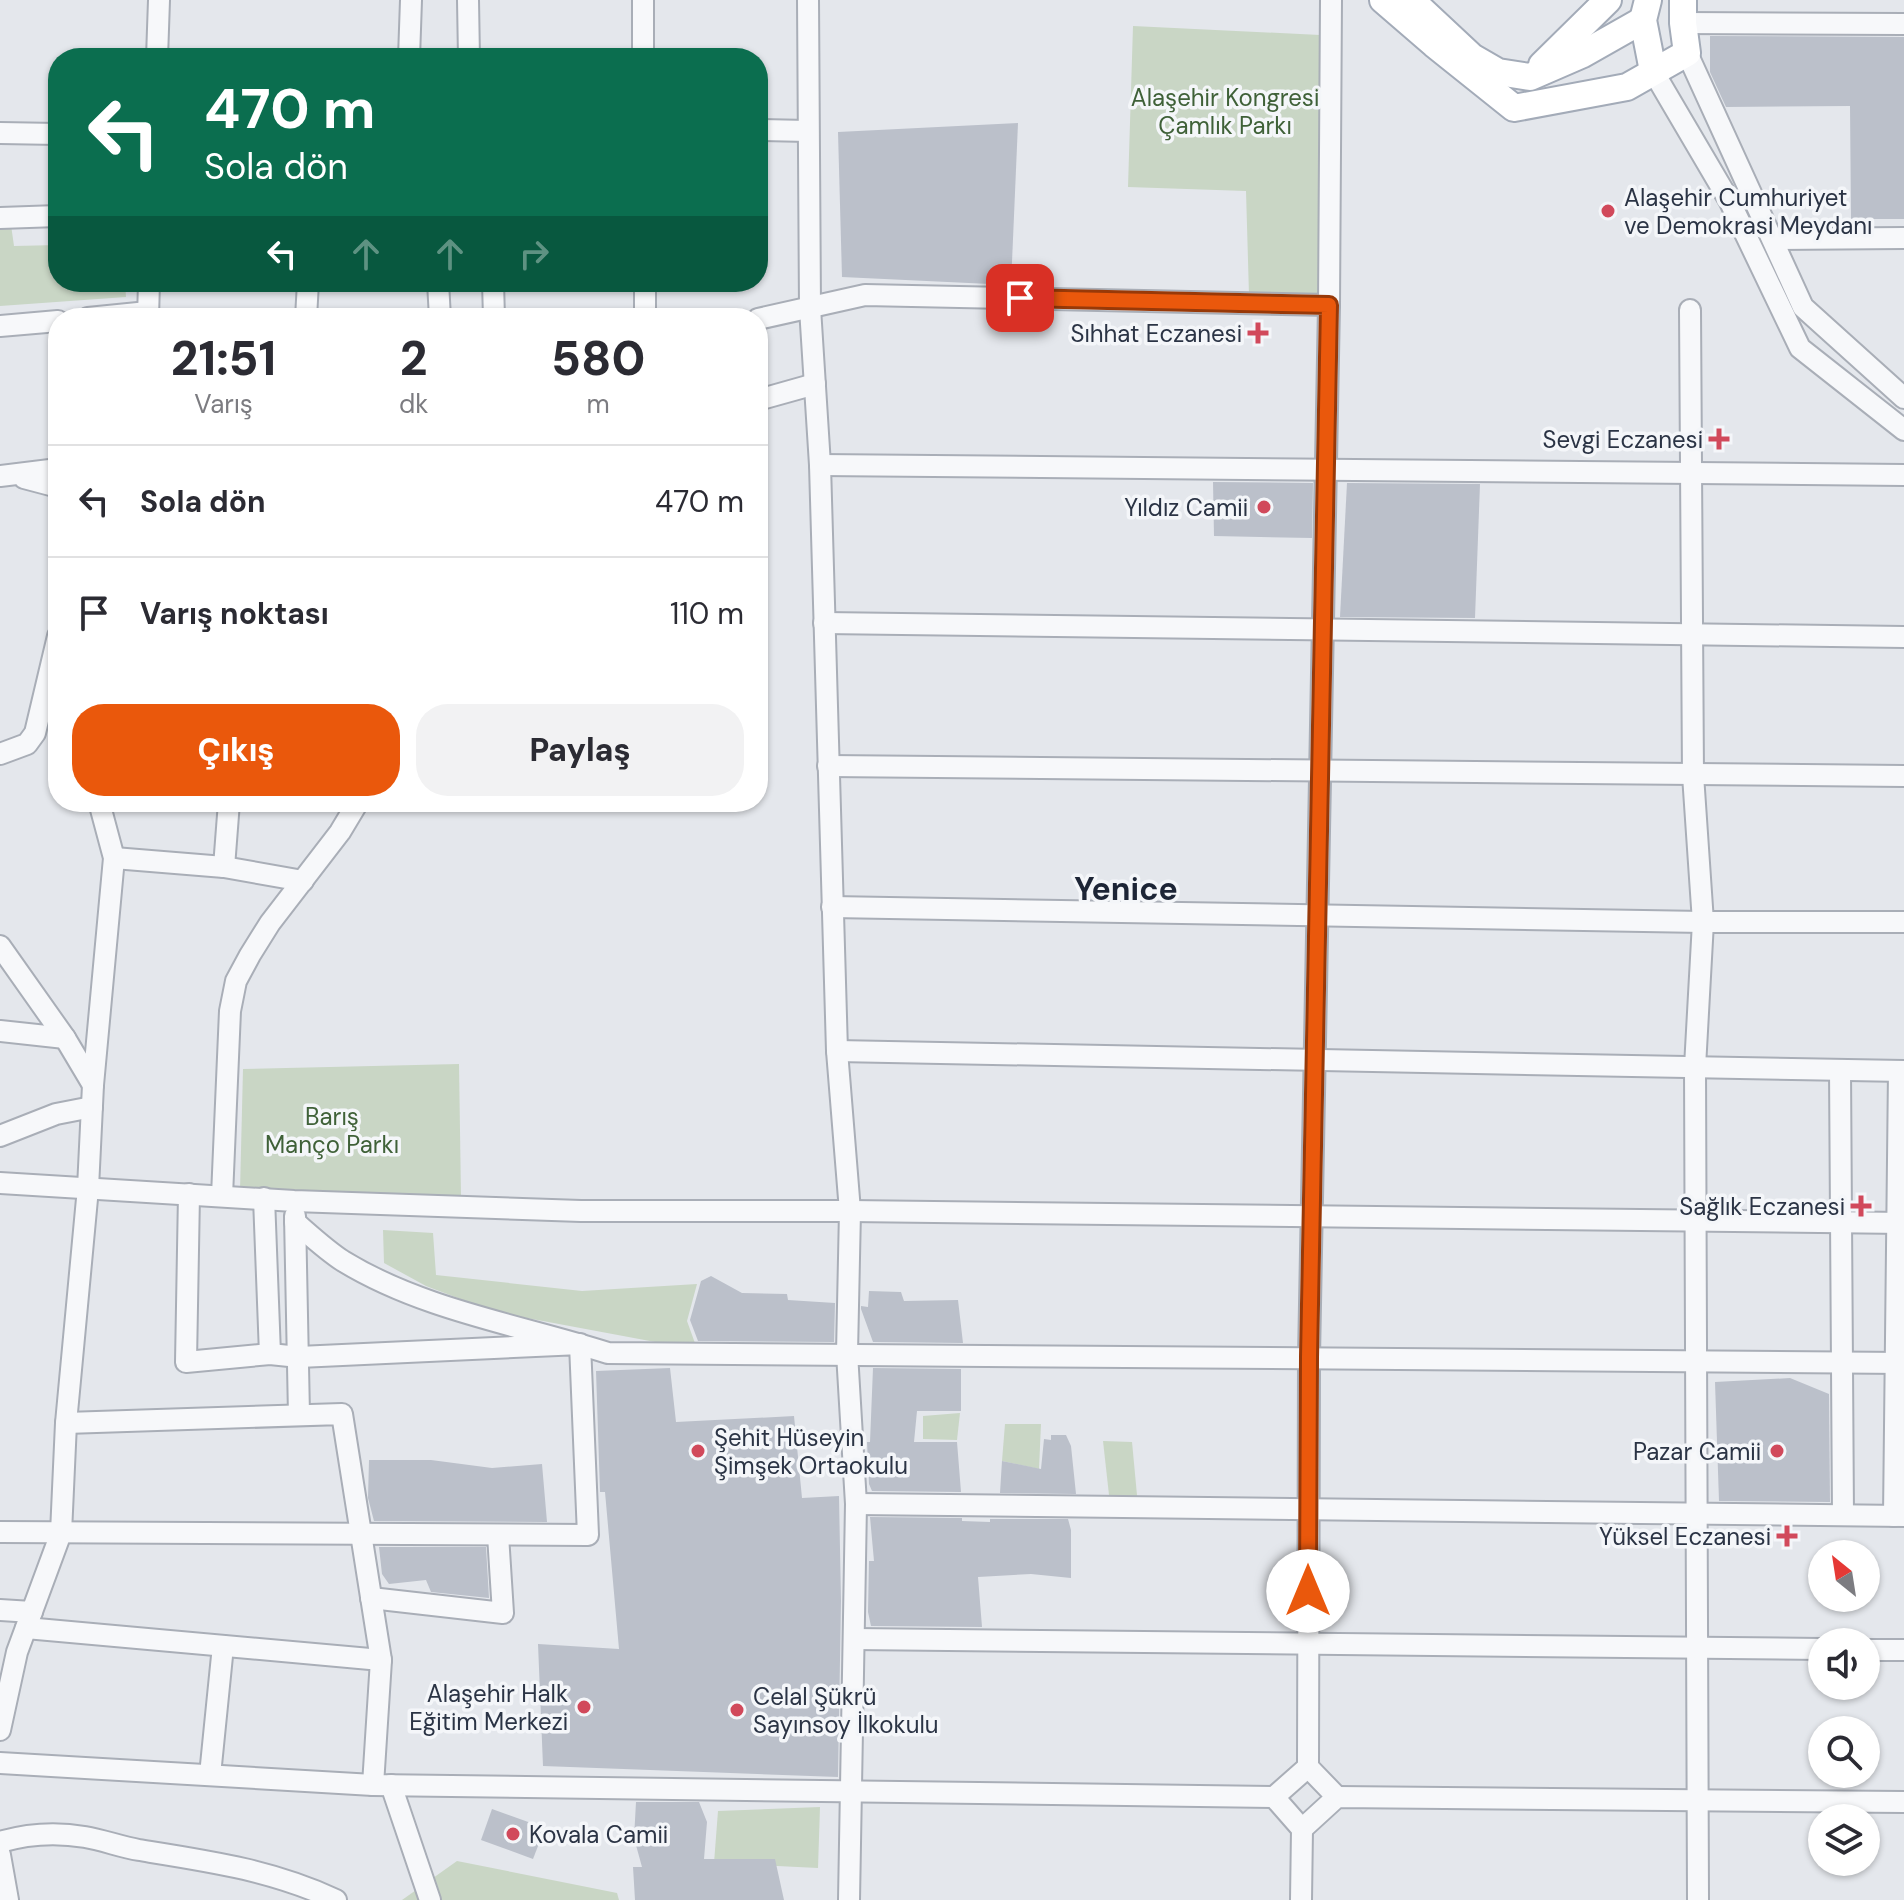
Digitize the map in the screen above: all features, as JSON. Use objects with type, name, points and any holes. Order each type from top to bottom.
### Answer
[{"type":"main road","points":[[1383,0],[1514,108],[1627,87],[1687,53],[1683,11],[1645,10],[1583,54],[1530,77],[1498,72],[1472,57],[1411,0]]},
{"type":"main road","points":[[1530,77],[1608,0]]},
{"type":"main road","points":[[1645,10],[1653,71]]},
{"type":"street","points":[[157,48],[159,0]]},
{"type":"street","points":[[409,48],[411,0]]},
{"type":"street","points":[[468,0],[469,48]]},
{"type":"street","points":[[643,0],[643,48]]},
{"type":"street","points":[[808,0],[810,308],[820,465],[837,1051],[850,1211],[847,1353],[856,1504],[849,1900]]},
{"type":"street","points":[[1331,0],[1329,305],[1309,1357],[1308,1767],[1337,1797]]},
{"type":"street","points":[[1683,11],[1904,24]]},
{"type":"street","points":[[1687,53],[1803,307],[1904,398]]},
{"type":"street","points":[[1653,71],[1730,202],[1800,348],[1904,430]]},
{"type":"street","points":[[768,130],[808,131]]},
{"type":"street","points":[[0,133],[48,134]]},
{"type":"street","points":[[0,218],[48,216]]},
{"type":"street","points":[[1773,239],[1904,238]]},
{"type":"street","points":[[768,317],[865,295],[1329,305]]},
{"type":"street","points":[[1690,310],[1693,775],[1703,922],[1695,1067],[1698,1900]]},
{"type":"street","points":[[0,326],[48,322]]},
{"type":"street","points":[[768,397],[815,384]]},
{"type":"street","points":[[820,465],[1904,475]]},
{"type":"street","points":[[6,475],[48,470]]},
{"type":"street","points":[[6,475],[48,485]]},
{"type":"street","points":[[824,623],[1904,637]]},
{"type":"street","points":[[0,754],[27,744],[35,733],[48,678]]},
{"type":"street","points":[[828,766],[1904,776]]},
{"type":"street","points":[[0,1730],[17,1652],[61,1533],[66,1423],[114,858],[102,812]]},
{"type":"street","points":[[224,867],[228,812]]},
{"type":"street","points":[[222,1196],[230,1011],[236,981],[263,934],[352,812]]},
{"type":"street","points":[[114,858],[224,867],[303,881]]},
{"type":"street","points":[[832,907],[1703,922],[1904,922]]},
{"type":"street","points":[[0,946],[65,1038],[93,1085]]},
{"type":"street","points":[[0,1031],[65,1038]]},
{"type":"street","points":[[837,1051],[1902,1071],[1899,1516],[856,1504]]},
{"type":"street","points":[[1840,1070],[1843,1515]]},
{"type":"street","points":[[0,1136],[56,1114],[92,1107]]},
{"type":"street","points":[[0,1183],[294,1201],[581,1211],[850,1211],[1901,1223]]},
{"type":"street","points":[[189,1194],[186,1362],[270,1354],[299,1357],[580,1344]]},
{"type":"street","points":[[264,1198],[270,1354]]},
{"type":"street","points":[[294,1201],[299,1415]]},
{"type":"street","points":[[295,1222],[342,1260],[405,1291],[474,1315],[608,1353],[1900,1363]]},
{"type":"street","points":[[0,1532],[588,1535],[580,1344]]},
{"type":"street","points":[[66,1423],[342,1414],[381,1660],[382,1785],[430,1900]]},
{"type":"street","points":[[371,1598],[503,1613],[498,1535]]},
{"type":"street","points":[[0,1610],[29,1620],[223,1646],[381,1660]]},
{"type":"street","points":[[854,1639],[1808,1649]]},
{"type":"street","points":[[210,1775],[223,1646]]},
{"type":"street","points":[[1880,1650],[1904,1650]]},
{"type":"street","points":[[0,1763],[382,1785],[1274,1797],[1308,1767]]},
{"type":"street","points":[[1274,1797],[1302,1829],[1301,1900]]},
{"type":"street","points":[[1302,1829],[1337,1797],[1904,1802]]},
{"type":"street","points":[[0,1842],[27,1834],[84,1836],[275,1875],[336,1900]]},
{"type":"street","points":[[0,1855],[8,1900]]},
{"type":"green space","name":"Alaşehir Kongresi Çamlık Parkı","points":[[1133,26],[1320,35],[1323,296],[1249,295],[1246,191],[1128,187]]},
{"type":"green space","points":[[11,225],[14,246],[48,245],[48,292],[126,292],[126,297],[0,306],[0,226]]},
{"type":"green space","name":"Barış Manço Parkı","points":[[459,1064],[461,1197],[240,1191],[243,1069]]},
{"type":"green space","points":[[383,1230],[433,1233],[436,1275],[582,1291],[697,1284],[687,1321],[696,1346],[666,1344],[495,1312],[426,1286],[384,1263]]},
{"type":"green space","points":[[960,1413],[957,1440],[923,1439],[923,1416]]},
{"type":"green space","points":[[1005,1424],[1041,1424],[1039,1469],[1002,1461]]},
{"type":"green space","points":[[1103,1441],[1132,1442],[1138,1506],[1110,1504]]},
{"type":"green space","points":[[820,1807],[818,1868],[714,1863],[718,1811]]},
{"type":"green space","points":[[457,1861],[617,1893],[619,1900],[402,1900]]},
{"type":"building","points":[[1710,36],[1904,37],[1904,219],[1851,219],[1850,106],[1726,107],[1710,72]]},
{"type":"building","points":[[1018,123],[1011,285],[842,277],[838,132]]},
{"type":"building","name":"Yıldız Camii","points":[[1213,482],[1313,483],[1312,538],[1214,536]]},
{"type":"building","points":[[1347,483],[1480,484],[1475,618],[1340,617]]},
{"type":"building","points":[[711,1276],[742,1293],[787,1294],[788,1300],[835,1303],[834,1342],[698,1341],[690,1320],[701,1281]]},
{"type":"building","points":[[869,1291],[901,1292],[904,1301],[958,1300],[963,1343],[873,1342],[861,1309],[861,1306],[868,1307]]},
{"type":"building","points":[[670,1368],[676,1422],[794,1416],[802,1498],[839,1496],[838,1777],[543,1766],[538,1644],[619,1649],[605,1492],[600,1492],[596,1371]]},
{"type":"building","points":[[873,1368],[961,1369],[961,1411],[917,1411],[914,1442],[957,1442],[961,1492],[872,1491],[867,1442],[870,1442]]},
{"type":"building","name":"Pazar Camii","points":[[1790,1378],[1829,1394],[1830,1502],[1719,1501],[1715,1382]]},
{"type":"building","points":[[1051,1435],[1066,1435],[1071,1446],[1076,1494],[1000,1493],[1002,1461],[1041,1469],[1044,1439],[1051,1440]]},
{"type":"building","points":[[369,1460],[431,1460],[492,1468],[542,1464],[547,1522],[374,1521],[368,1498]]},
{"type":"building","points":[[870,1517],[962,1518],[962,1521],[990,1522],[990,1519],[1068,1519],[1071,1530],[1071,1578],[1031,1574],[978,1577],[982,1627],[871,1626],[868,1612],[869,1561],[874,1561]]},
{"type":"building","points":[[379,1547],[486,1547],[489,1598],[431,1592],[426,1580],[389,1584],[382,1574]]},
{"type":"building","points":[[636,1802],[699,1802],[707,1822],[704,1859],[775,1859],[784,1900],[635,1900],[633,1867],[642,1867],[634,1838]]},
{"type":"building","name":"Kovala Camii","points":[[492,1809],[545,1828],[533,1859],[481,1840]]},
{"type":"place","name":"Alaşehir Cumhuriyet ve Demokrasi Meydanı","points":[[1608,211]]},
{"type":"place","name":"Sıhhat Eczanesi","points":[[1258,333]]},
{"type":"place","name":"Sevgi Eczanesi","points":[[1719,439]]},
{"type":"place","name":"Yıldız Camii","points":[[1264,507]]},
{"type":"place","name":"Sağlık Eczanesi","points":[[1861,1206]]},
{"type":"place","name":"Şehit Hüseyin Şimşek Ortaokulu","points":[[698,1451]]},
{"type":"place","name":"Pazar Camii","points":[[1777,1451]]},
{"type":"place","name":"Yüksel Eczanesi","points":[[1787,1536]]},
{"type":"place","name":"Alaşehir Halk Eğitim Merkezi","points":[[584,1707]]},
{"type":"place","name":"Celal Şükrü Sayınsoy İlkokulu","points":[[737,1710]]},
{"type":"place","name":"Kovala Camii","points":[[513,1834]]},
{"type":"district","name":"Yenice","points":[[1126,889]]},
{"type":"route","points":[[1020,298],[1329,305],[1309,1357],[1308,1591]]}]
